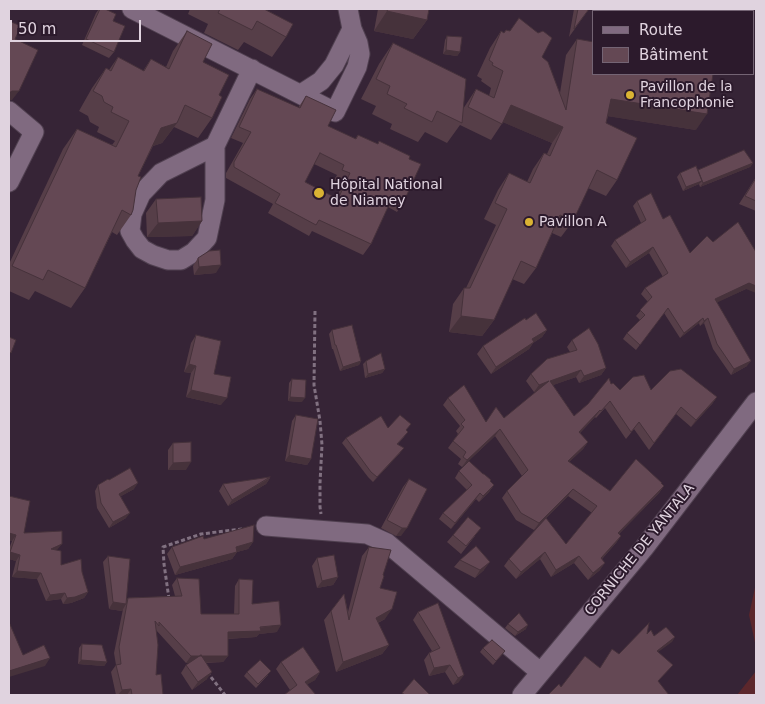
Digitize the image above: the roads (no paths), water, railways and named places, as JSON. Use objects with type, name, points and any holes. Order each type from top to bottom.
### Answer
[{"type":"street","points":[[132,9],[335,112],[357,67],[360,54],[348,9]]},
{"type":"street","points":[[301,94],[321,81],[334,65],[352,29]]},
{"type":"street","points":[[215,146],[161,173],[141,194],[132,214],[130,231],[142,250],[168,260],[181,260],[194,252],[207,238],[215,200],[215,146],[252,69]]},
{"type":"street","points":[[9,111],[34,132],[9,182]]},
{"type":"street","name":"CORNICHE DE YANTALA","points":[[522,695],[644,548],[756,402]]},
{"type":"street","points":[[266,526],[367,534],[387,543],[540,672]]},
{"type":"place","name":"Pavillon de la Francophonie","points":[[630,95]]},
{"type":"place","name":"Hôpital National de Niamey","points":[[319,193]]},
{"type":"place","name":"Pavillon A","points":[[529,222]]}]
